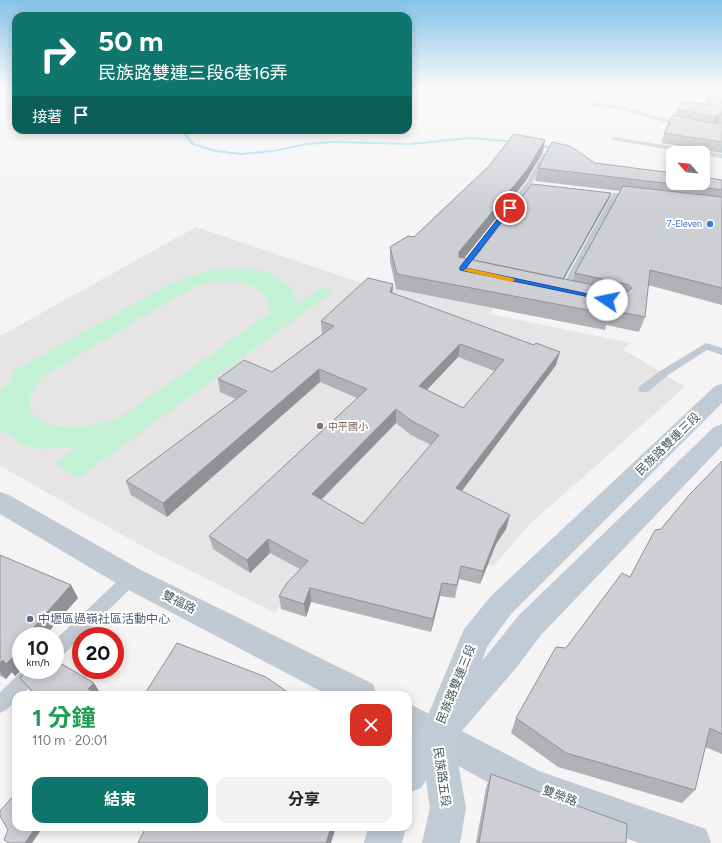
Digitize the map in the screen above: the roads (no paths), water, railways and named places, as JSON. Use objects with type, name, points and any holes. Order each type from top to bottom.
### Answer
[{"type":"main road","name":"民族路雙連三段","points":[[422,727],[475,639],[501,605],[722,391]]},
{"type":"main road","name":"民族路雙連三段","points":[[422,727],[505,658],[530,625],[722,432]]},
{"type":"main road","name":"民族路五段","points":[[412,761],[422,727]]},
{"type":"main road","name":"民族路五段","points":[[422,727],[448,808],[441,843]]},
{"type":"main road","points":[[383,843],[386,831]]},
{"type":"street","name":"雙福路","points":[[0,502],[131,578],[353,691]]},
{"type":"street","name":"雙榮路","points":[[422,727],[531,786],[692,843]]},
{"type":"lane","points":[[614,139],[666,147]]},
{"type":"lane","points":[[478,272],[462,269],[532,184],[544,154]]},
{"type":"lane","points":[[710,154],[722,156]]},
{"type":"lane","points":[[548,288],[567,292],[616,195]]},
{"type":"lane","points":[[644,389],[664,373],[706,346],[722,352]]},
{"type":"lane","points":[[64,642],[131,578]]},
{"type":"lane","points":[[13,691],[26,679]]},
{"type":"lane","points":[[0,704],[12,692]]},
{"type":"waterway","points":[[185,134],[193,144],[216,151],[241,154],[273,151],[307,144],[332,142],[411,144],[467,138],[518,142]]},
{"type":"waterway","points":[[534,144],[559,150]]},
{"type":"place","name":"7-Eleven","points":[[710,224]]},
{"type":"place","name":"中平國小","points":[[320,426]]},
{"type":"place","name":"中壢區過嶺社區活動中心","points":[[30,619]]}]
